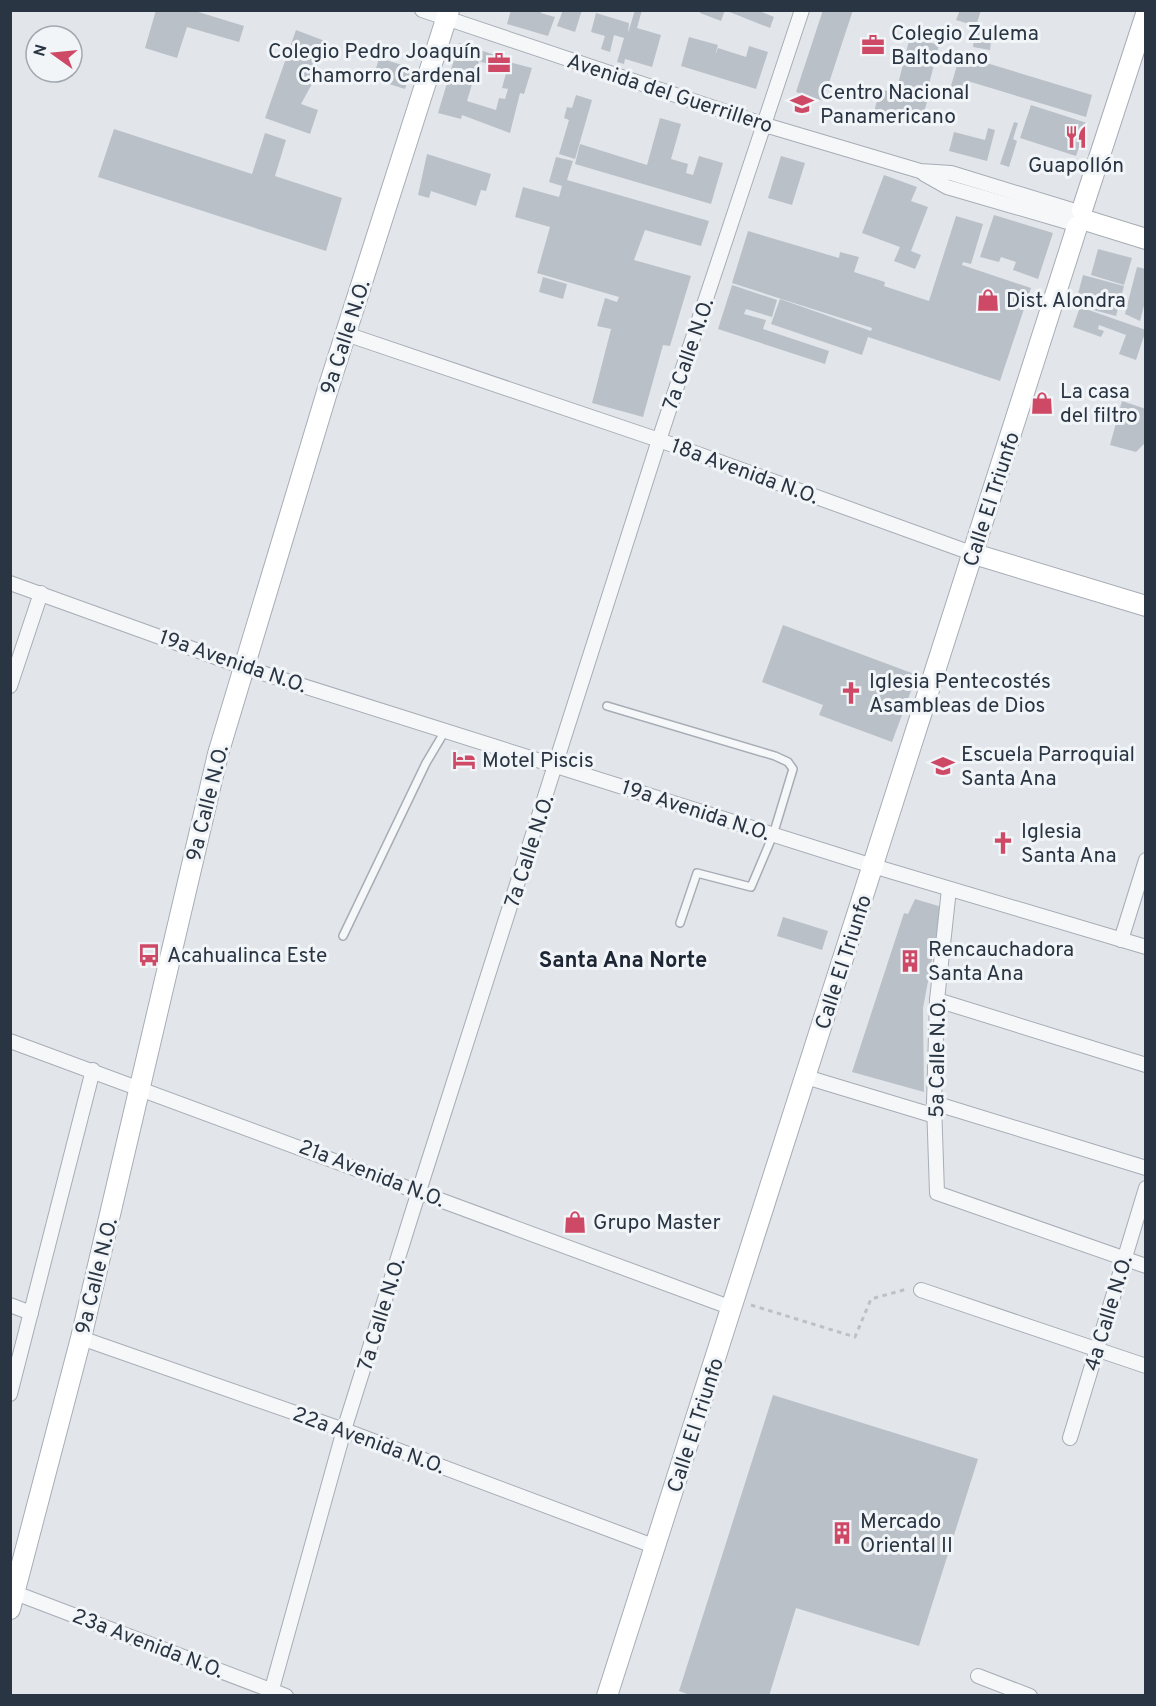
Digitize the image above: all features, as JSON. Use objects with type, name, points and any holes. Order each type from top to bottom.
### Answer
[{"type":"street","name":"Avenida del Guerrillero","points":[[422,10],[448,15],[765,125],[920,171],[951,173],[1146,239]]},
{"type":"street","name":"7a Calle N.O.","points":[[271,1693],[344,1430],[419,1191],[658,440],[765,125],[801,10]]},
{"type":"street","name":"Calle El Triunfo","points":[[607,1695],[1146,14]]},
{"type":"street","name":"9a Calle N.O.","points":[[12,1597],[81,1338],[213,776],[243,667],[448,15]]},
{"type":"street","name":"18a Avenida N.O.","points":[[346,334],[658,440],[974,554],[1146,606]]},
{"type":"street","name":"19a Avenida N.O.","points":[[10,584],[41,593],[243,667],[772,835],[1146,947]]},
{"type":"street","points":[[10,686],[41,593]]},
{"type":"street","points":[[1121,940],[1146,860]]},
{"type":"street","name":"5a Calle N.O.","points":[[949,888],[937,1000],[934,1109],[937,1193],[1124,1258]]},
{"type":"street","points":[[937,1000],[1146,1065]]},
{"type":"street","name":"21a Avenida N.O.","points":[[10,1041],[733,1304]]},
{"type":"street","points":[[10,1394],[93,1070]]},
{"type":"street","points":[[806,1077],[934,1109],[1146,1168]]},
{"type":"street","name":"4a Calle N.O.","points":[[1070,1438],[1146,1188]]},
{"type":"street","points":[[1124,1258],[1146,1266]]},
{"type":"street","points":[[921,1290],[1146,1366]]},
{"type":"street","points":[[10,1305],[31,1313]]},
{"type":"street","name":"22a Avenida N.O.","points":[[81,1338],[344,1430],[656,1547]]},
{"type":"street","name":"23a Avenida N.O.","points":[[12,1597],[271,1693],[286,1695]]},
{"type":"street","points":[[978,1676],[1030,1695]]},
{"type":"lane","points":[[608,706],[788,762],[793,769],[772,835],[751,887],[697,873],[680,923]]},
{"type":"lane","points":[[343,936],[445,731]]},
{"type":"path","points":[[733,1304],[855,1337],[871,1299],[898,1290],[921,1290]]},
{"type":"building","points":[[156,10],[192,10],[244,26],[239,42],[187,27],[177,58],[145,48]]},
{"type":"building","points":[[511,10],[542,10],[541,13],[555,17],[548,36],[507,24]]},
{"type":"building","points":[[563,10],[582,10],[575,32],[557,26]]},
{"type":"building","points":[[635,10],[642,10],[637,28],[661,35],[652,67],[625,59],[624,64],[617,62],[624,38],[614,35],[610,52],[601,49],[605,36],[591,32],[596,13],[629,23],[628,33]]},
{"type":"building","points":[[701,10],[725,10],[721,21],[700,13]]},
{"type":"building","points":[[757,10],[774,17],[770,28],[727,11]]},
{"type":"building","points":[[823,10],[853,10],[823,101],[796,92]]},
{"type":"building","points":[[960,10],[981,10],[976,26],[956,20]]},
{"type":"building","points":[[296,30],[325,41],[313,82],[301,104],[318,110],[310,134],[265,118]]},
{"type":"building","points":[[975,30],[992,33],[990,50],[973,47]]},
{"type":"building","points":[[689,37],[718,45],[715,55],[718,48],[746,57],[749,46],[768,52],[756,89],[681,66]]},
{"type":"building","points":[[910,37],[939,45],[927,92],[898,84]]},
{"type":"building","points":[[459,43],[495,55],[491,65],[479,61],[467,101],[496,110],[499,98],[505,99],[508,89],[502,88],[509,62],[532,68],[524,94],[520,93],[510,133],[462,115],[461,119],[438,113]]},
{"type":"building","points":[[960,55],[1092,95],[1086,117],[971,82],[965,101],[948,96]]},
{"type":"building","points":[[379,58],[412,68],[405,89],[373,79]]},
{"type":"building","points":[[880,89],[927,102],[920,125],[874,112]]},
{"type":"building","points":[[576,95],[592,100],[575,159],[559,154],[569,120],[564,118],[567,107],[572,108]]},
{"type":"building","points":[[1031,105],[1087,123],[1076,156],[1020,138]]},
{"type":"building","points":[[660,118],[681,124],[671,159],[688,164],[686,173],[693,175],[699,156],[723,163],[711,204],[575,164],[580,144],[647,165]]},
{"type":"building","points":[[1014,122],[1018,123],[1013,139],[1017,141],[1009,167],[1000,164]]},
{"type":"building","points":[[988,128],[995,130],[987,161],[949,151],[954,132],[985,140]]},
{"type":"building","points":[[114,129],[252,174],[265,133],[286,140],[275,176],[342,198],[326,251],[98,177]]},
{"type":"building","points":[[427,154],[491,174],[486,191],[481,190],[476,206],[431,191],[429,198],[418,195]]},
{"type":"building","points":[[781,156],[805,163],[792,205],[768,198]]},
{"type":"building","points":[[556,157],[573,161],[567,180],[709,221],[701,246],[645,230],[634,260],[691,276],[670,346],[663,345],[643,417],[592,403],[611,329],[597,326],[605,298],[617,302],[619,297],[537,273],[550,227],[515,217],[523,187],[559,197],[562,186],[549,182]]},
{"type":"building","points":[[884,175],[917,187],[911,201],[928,207],[911,251],[921,255],[915,269],[894,261],[900,247],[862,233]]},
{"type":"building","points":[[994,215],[1053,233],[1038,279],[1013,270],[1016,262],[1001,257],[999,262],[980,257]]},
{"type":"building","points":[[956,216],[983,224],[971,264],[963,262],[962,265],[1031,288],[1000,381],[868,337],[862,355],[771,324],[780,299],[871,331],[872,328],[732,283],[748,231],[839,258],[840,252],[859,257],[854,272],[885,282],[884,286],[929,301]]},
{"type":"building","points":[[1098,249],[1132,258],[1124,285],[1091,275]]},
{"type":"building","points":[[1137,267],[1146,269],[1146,298],[1140,321],[1125,314]]},
{"type":"building","points":[[1083,275],[1124,286],[1116,316],[1075,305]]},
{"type":"building","points":[[543,277],[567,284],[563,299],[539,292]]},
{"type":"building","points":[[732,285],[777,300],[772,317],[746,309],[744,314],[766,320],[763,329],[829,351],[825,364],[718,329]]},
{"type":"building","points":[[1080,307],[1146,330],[1136,360],[1119,354],[1126,335],[1099,325],[1098,329],[1104,331],[1101,337],[1073,327]]},
{"type":"building","points":[[1122,401],[1146,409],[1146,442],[1136,452],[1110,445]]},
{"type":"building","name":"Iglesia Pentecostés Asambleas de Dios","points":[[783,625],[917,675],[892,742],[819,715],[823,705],[762,682]]},
{"type":"building","name":"Rencauchadora Santa Ana","points":[[915,899],[942,907],[923,1008],[924,1092],[852,1072],[904,913],[908,914]]},
{"type":"building","points":[[783,917],[828,931],[822,950],[777,936]]},
{"type":"building","name":"Mercado Oriental II","points":[[773,1395],[978,1459],[919,1646],[796,1608],[769,1696],[693,1696],[679,1691]]},
{"type":"place","name":"Colegio Zulema Baltodano","points":[[873,45]]},
{"type":"place","name":"Colegio Pedro Joaquín Chamorro Cardenal","points":[[499,63]]},
{"type":"place","name":"Centro Nacional Panamericano","points":[[802,104]]},
{"type":"place","name":"Guapollón","points":[[1076,137]]},
{"type":"place","name":"Dist. Alondra","points":[[988,300]]},
{"type":"place","name":"La casa del filtro","points":[[1042,403]]},
{"type":"place","name":"Iglesia Pentecostés Asambleas de Dios","points":[[851,693]]},
{"type":"place","name":"Motel Piscis","points":[[464,760]]},
{"type":"place","name":"Escuela Parroquial Santa Ana","points":[[943,766]]},
{"type":"place","name":"Iglesia Santa Ana","points":[[1003,843]]},
{"type":"place","name":"Acahualinca Este","points":[[149,955]]},
{"type":"place","name":"Rencauchadora Santa Ana","points":[[910,961]]},
{"type":"place","name":"Grupo Master","points":[[575,1222]]},
{"type":"place","name":"Mercado Oriental II","points":[[842,1533]]},
{"type":"district","name":"Santa Ana Norte","points":[[623,959]]}]
